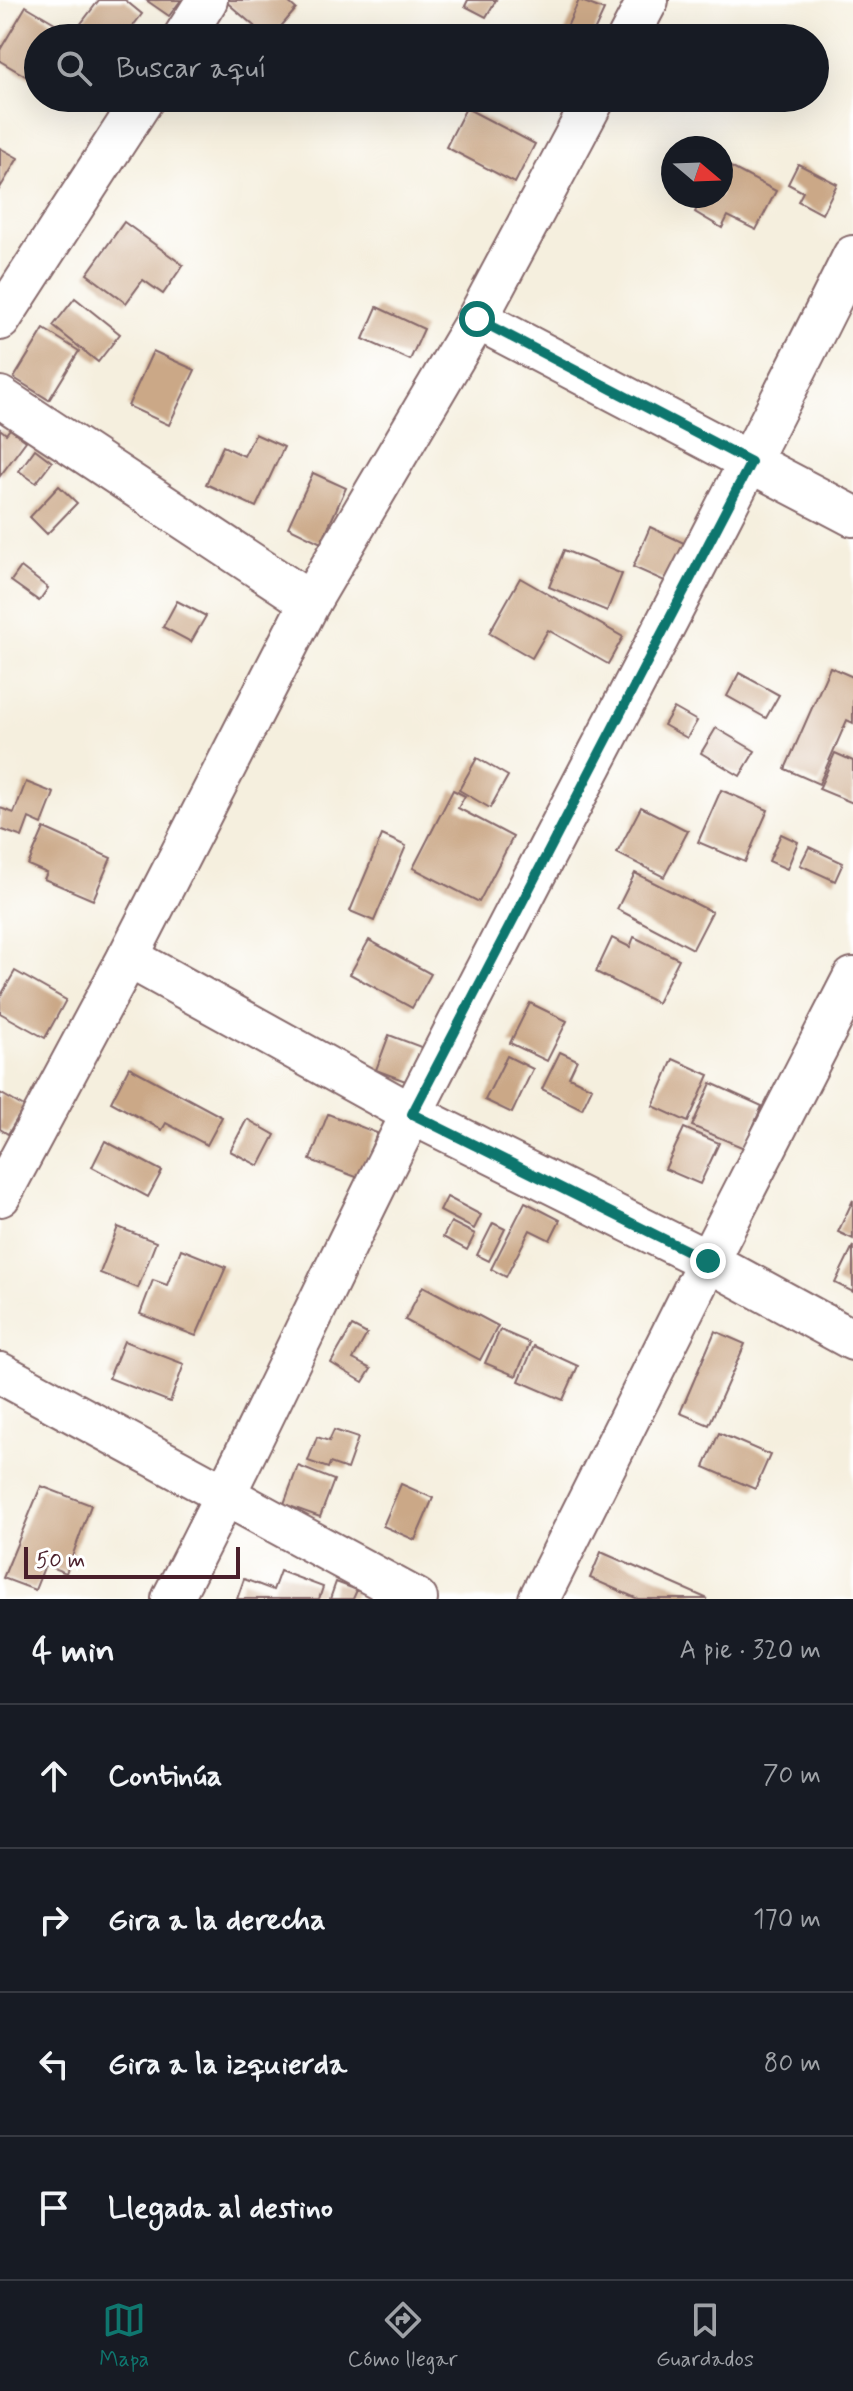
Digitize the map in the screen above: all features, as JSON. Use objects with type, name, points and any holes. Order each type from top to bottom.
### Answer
[{"type":"street","points":[[192,24],[207,0]]},
{"type":"street","points":[[635,24],[648,0]]},
{"type":"street","points":[[0,320],[135,112]]},
{"type":"street","points":[[0,1196],[128,957],[310,602],[477,319],[588,112]]},
{"type":"street","points":[[172,1599],[412,1114],[751,462],[853,256]]},
{"type":"street","points":[[477,319],[853,516]]},
{"type":"street","points":[[0,397],[310,602]]},
{"type":"street","points":[[128,957],[412,1114],[708,1261],[853,1340]]},
{"type":"street","points":[[539,1599],[853,978]]},
{"type":"street","points":[[0,1373],[417,1599]]},
{"type":"building","points":[[99,0],[125,0],[142,14],[134,24],[81,24]]},
{"type":"building","points":[[146,0],[181,0],[169,16]]},
{"type":"building","points":[[224,0],[286,0],[296,9],[283,24],[252,24]]},
{"type":"building","points":[[468,0],[496,0],[486,17],[465,6]]},
{"type":"building","points":[[579,0],[604,10],[598,24],[568,24]]},
{"type":"building","points":[[26,6],[57,24],[24,24],[24,75],[0,61],[0,50]]},
{"type":"building","points":[[464,112],[474,112],[535,144],[515,183],[446,147]]},
{"type":"building","points":[[0,148],[18,158],[0,188]]},
{"type":"building","points":[[798,164],[837,184],[822,214],[798,201],[803,192],[788,184]]},
{"type":"building","points":[[733,168],[776,191],[756,230],[728,216],[722,228],[695,212],[697,208],[733,208]]},
{"type":"building","points":[[124,222],[183,265],[163,294],[143,280],[126,303],[87,274]]},
{"type":"building","points":[[75,298],[120,334],[98,362],[53,326]]},
{"type":"building","points":[[377,307],[424,329],[410,360],[363,339]]},
{"type":"building","points":[[44,329],[79,351],[49,400],[14,378]]},
{"type":"building","points":[[153,351],[195,370],[169,425],[128,406]]},
{"type":"building","points":[[0,429],[6,434],[10,429],[26,441],[0,476]]},
{"type":"building","points":[[255,434],[284,447],[256,507],[206,484],[223,446],[244,456]]},
{"type":"building","points":[[35,449],[52,462],[36,483],[19,471]]},
{"type":"building","points":[[313,473],[346,488],[321,543],[288,527]]},
{"type":"building","points":[[59,486],[77,503],[47,534],[30,517]]},
{"type":"building","points":[[650,527],[686,544],[669,583],[633,567]]},
{"type":"building","points":[[564,550],[622,574],[607,611],[549,587]]},
{"type":"building","points":[[21,567],[48,588],[39,601],[11,581]]},
{"type":"building","points":[[520,578],[623,637],[608,664],[548,630],[532,658],[489,633]]},
{"type":"building","points":[[177,601],[206,616],[191,642],[163,627]]},
{"type":"building","points":[[830,667],[853,677],[853,723],[847,720],[819,784],[785,769]]},
{"type":"building","points":[[739,673],[779,695],[766,718],[727,696]]},
{"type":"building","points":[[674,708],[697,721],[687,738],[664,725]]},
{"type":"building","points":[[716,728],[755,751],[740,776],[701,753]]},
{"type":"building","points":[[835,753],[853,761],[853,803],[819,789]]},
{"type":"building","points":[[477,758],[508,776],[490,808],[459,790]]},
{"type":"building","points":[[26,782],[54,793],[42,824],[29,818],[22,837],[0,829],[0,808],[14,813]]},
{"type":"building","points":[[453,790],[465,796],[458,808],[513,837],[479,902],[413,868]]},
{"type":"building","points":[[721,790],[768,810],[745,862],[698,842]]},
{"type":"building","points":[[641,807],[688,831],[664,877],[617,853]]},
{"type":"building","points":[[44,828],[111,858],[93,900],[44,879],[47,873],[28,865]]},
{"type":"building","points":[[781,834],[798,842],[787,869],[769,861]]},
{"type":"building","points":[[382,835],[406,846],[374,921],[350,911]]},
{"type":"building","points":[[809,847],[843,863],[835,881],[800,865]]},
{"type":"building","points":[[635,873],[712,912],[693,949],[617,909]]},
{"type":"building","points":[[634,937],[679,959],[657,1003],[596,972],[612,938],[630,947]]},
{"type":"building","points":[[369,940],[431,974],[412,1008],[350,974]]},
{"type":"building","points":[[15,971],[66,1000],[45,1038],[0,1013],[0,997]]},
{"type":"building","points":[[530,1003],[567,1021],[547,1061],[510,1043]]},
{"type":"building","points":[[389,1035],[421,1047],[408,1082],[376,1070]]},
{"type":"building","points":[[560,1052],[577,1060],[569,1077],[592,1088],[582,1109],[542,1089]]},
{"type":"building","points":[[507,1056],[533,1069],[512,1113],[485,1100]]},
{"type":"building","points":[[673,1059],[709,1075],[688,1122],[653,1106]]},
{"type":"building","points":[[129,1067],[222,1117],[207,1145],[166,1123],[162,1130],[111,1102]]},
{"type":"building","points":[[711,1083],[762,1106],[744,1148],[692,1126]]},
{"type":"building","points":[[0,1093],[24,1107],[8,1134],[0,1129]]},
{"type":"building","points":[[328,1114],[377,1133],[359,1178],[310,1160]]},
{"type":"building","points":[[247,1119],[275,1135],[259,1166],[230,1151]]},
{"type":"building","points":[[684,1128],[719,1143],[700,1184],[665,1169]]},
{"type":"building","points":[[105,1141],[162,1171],[148,1197],[92,1167]]},
{"type":"building","points":[[447,1197],[481,1215],[474,1229],[440,1211]]},
{"type":"building","points":[[853,1200],[853,1239],[838,1232]]},
{"type":"building","points":[[525,1202],[560,1220],[550,1240],[530,1230],[506,1277],[491,1269]]},
{"type":"building","points":[[451,1222],[475,1234],[467,1250],[443,1237]]},
{"type":"building","points":[[493,1223],[505,1229],[489,1261],[477,1255]]},
{"type":"building","points":[[118,1227],[156,1242],[138,1288],[100,1273]]},
{"type":"building","points":[[853,1246],[853,1292],[835,1283]]},
{"type":"building","points":[[181,1249],[226,1267],[196,1336],[140,1314],[153,1280],[167,1285]]},
{"type":"building","points":[[423,1286],[498,1326],[480,1360],[405,1320]]},
{"type":"building","points":[[352,1326],[367,1334],[353,1359],[371,1369],[363,1382],[331,1363]]},
{"type":"building","points":[[500,1330],[530,1343],[516,1376],[485,1363]]},
{"type":"building","points":[[715,1331],[745,1344],[709,1425],[680,1413]]},
{"type":"building","points":[[124,1341],[184,1364],[170,1402],[109,1378]]},
{"type":"building","points":[[534,1346],[578,1366],[563,1400],[519,1381]]},
{"type":"building","points":[[334,1430],[358,1438],[347,1469],[330,1463],[328,1468],[308,1461],[317,1437],[329,1441]]},
{"type":"building","points":[[719,1433],[770,1455],[755,1489],[704,1467]]},
{"type":"building","points":[[298,1466],[334,1480],[320,1517],[284,1504]]},
{"type":"building","points":[[401,1484],[433,1498],[415,1540],[383,1526]]},
{"type":"building","points":[[41,1486],[91,1505],[66,1573],[45,1565],[35,1590],[3,1578]]},
{"type":"building","points":[[601,1552],[708,1599],[638,1599],[590,1578]]},
{"type":"building","points":[[280,1571],[323,1587],[319,1599],[237,1599],[244,1579],[273,1590]]},
{"type":"building","points":[[336,1582],[357,1590],[353,1599],[330,1599]]},
{"type":"route","points":[[477,319],[751,462],[412,1114],[708,1261]]}]
